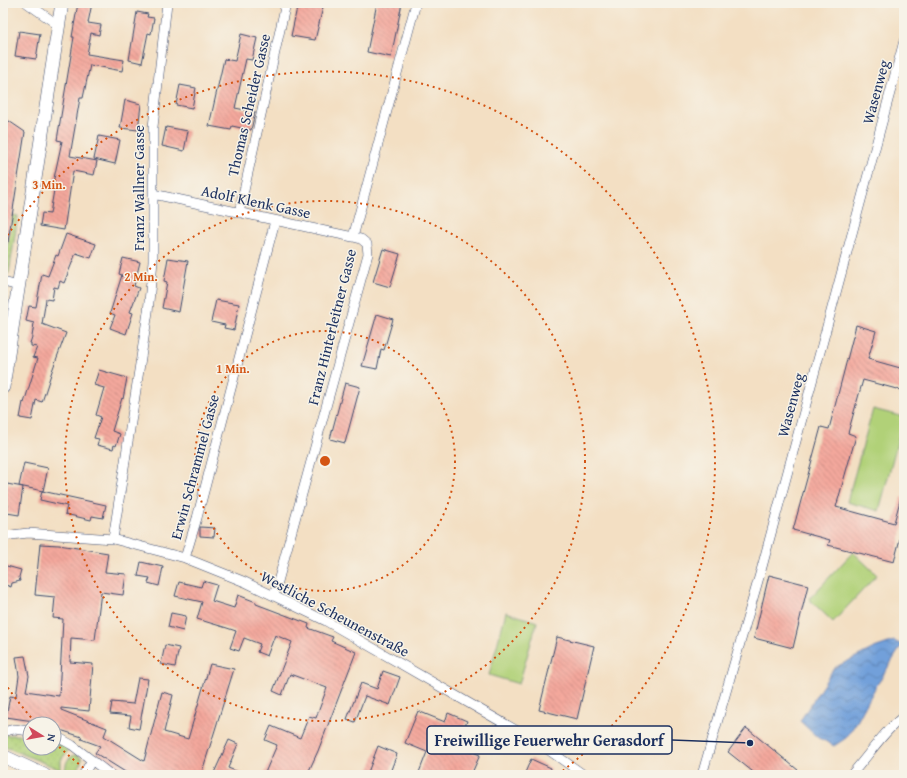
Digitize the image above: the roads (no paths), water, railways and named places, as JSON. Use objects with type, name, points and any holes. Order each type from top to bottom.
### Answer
[{"type":"main road","points":[[3,387],[62,3]]},
{"type":"main road","points":[[3,756],[44,775]]},
{"type":"street","points":[[27,3],[58,25]]},
{"type":"street","name":"Franz Wallner Gasse","points":[[113,539],[148,312],[153,262],[153,127],[167,3]]},
{"type":"street","name":"Thomas Scheider Gasse","points":[[239,213],[286,3]]},
{"type":"street","name":"Franz Hinterleitner Gasse","points":[[274,596],[368,254],[367,244],[353,237],[416,3]]},
{"type":"street","name":"Wasenweg","points":[[702,775],[764,559],[904,41]]},
{"type":"street","name":"Adolf Klenk Gasse","points":[[153,194],[353,237]]},
{"type":"street","name":"Erwin Schrammel Gasse","points":[[185,558],[276,221]]},
{"type":"street","points":[[3,282],[19,286]]},
{"type":"street","name":"Westliche Scheunenstraße","points":[[3,536],[28,533],[113,539],[185,558],[245,582],[326,621],[526,737],[584,775]]},
{"type":"street","points":[[851,775],[886,733],[904,716]]},
{"type":"street","points":[[3,732],[14,729],[22,730]]},
{"type":"street","points":[[62,739],[72,745],[111,775]]},
{"type":"street","points":[[83,775],[92,760]]},
{"type":"water","points":[[894,641],[902,645],[846,738],[834,746],[816,736],[800,721],[834,668],[874,648]]},
{"type":"place","name":"Freiwillige Feuerwehr Gerasdorf","points":[[750,743]]}]
